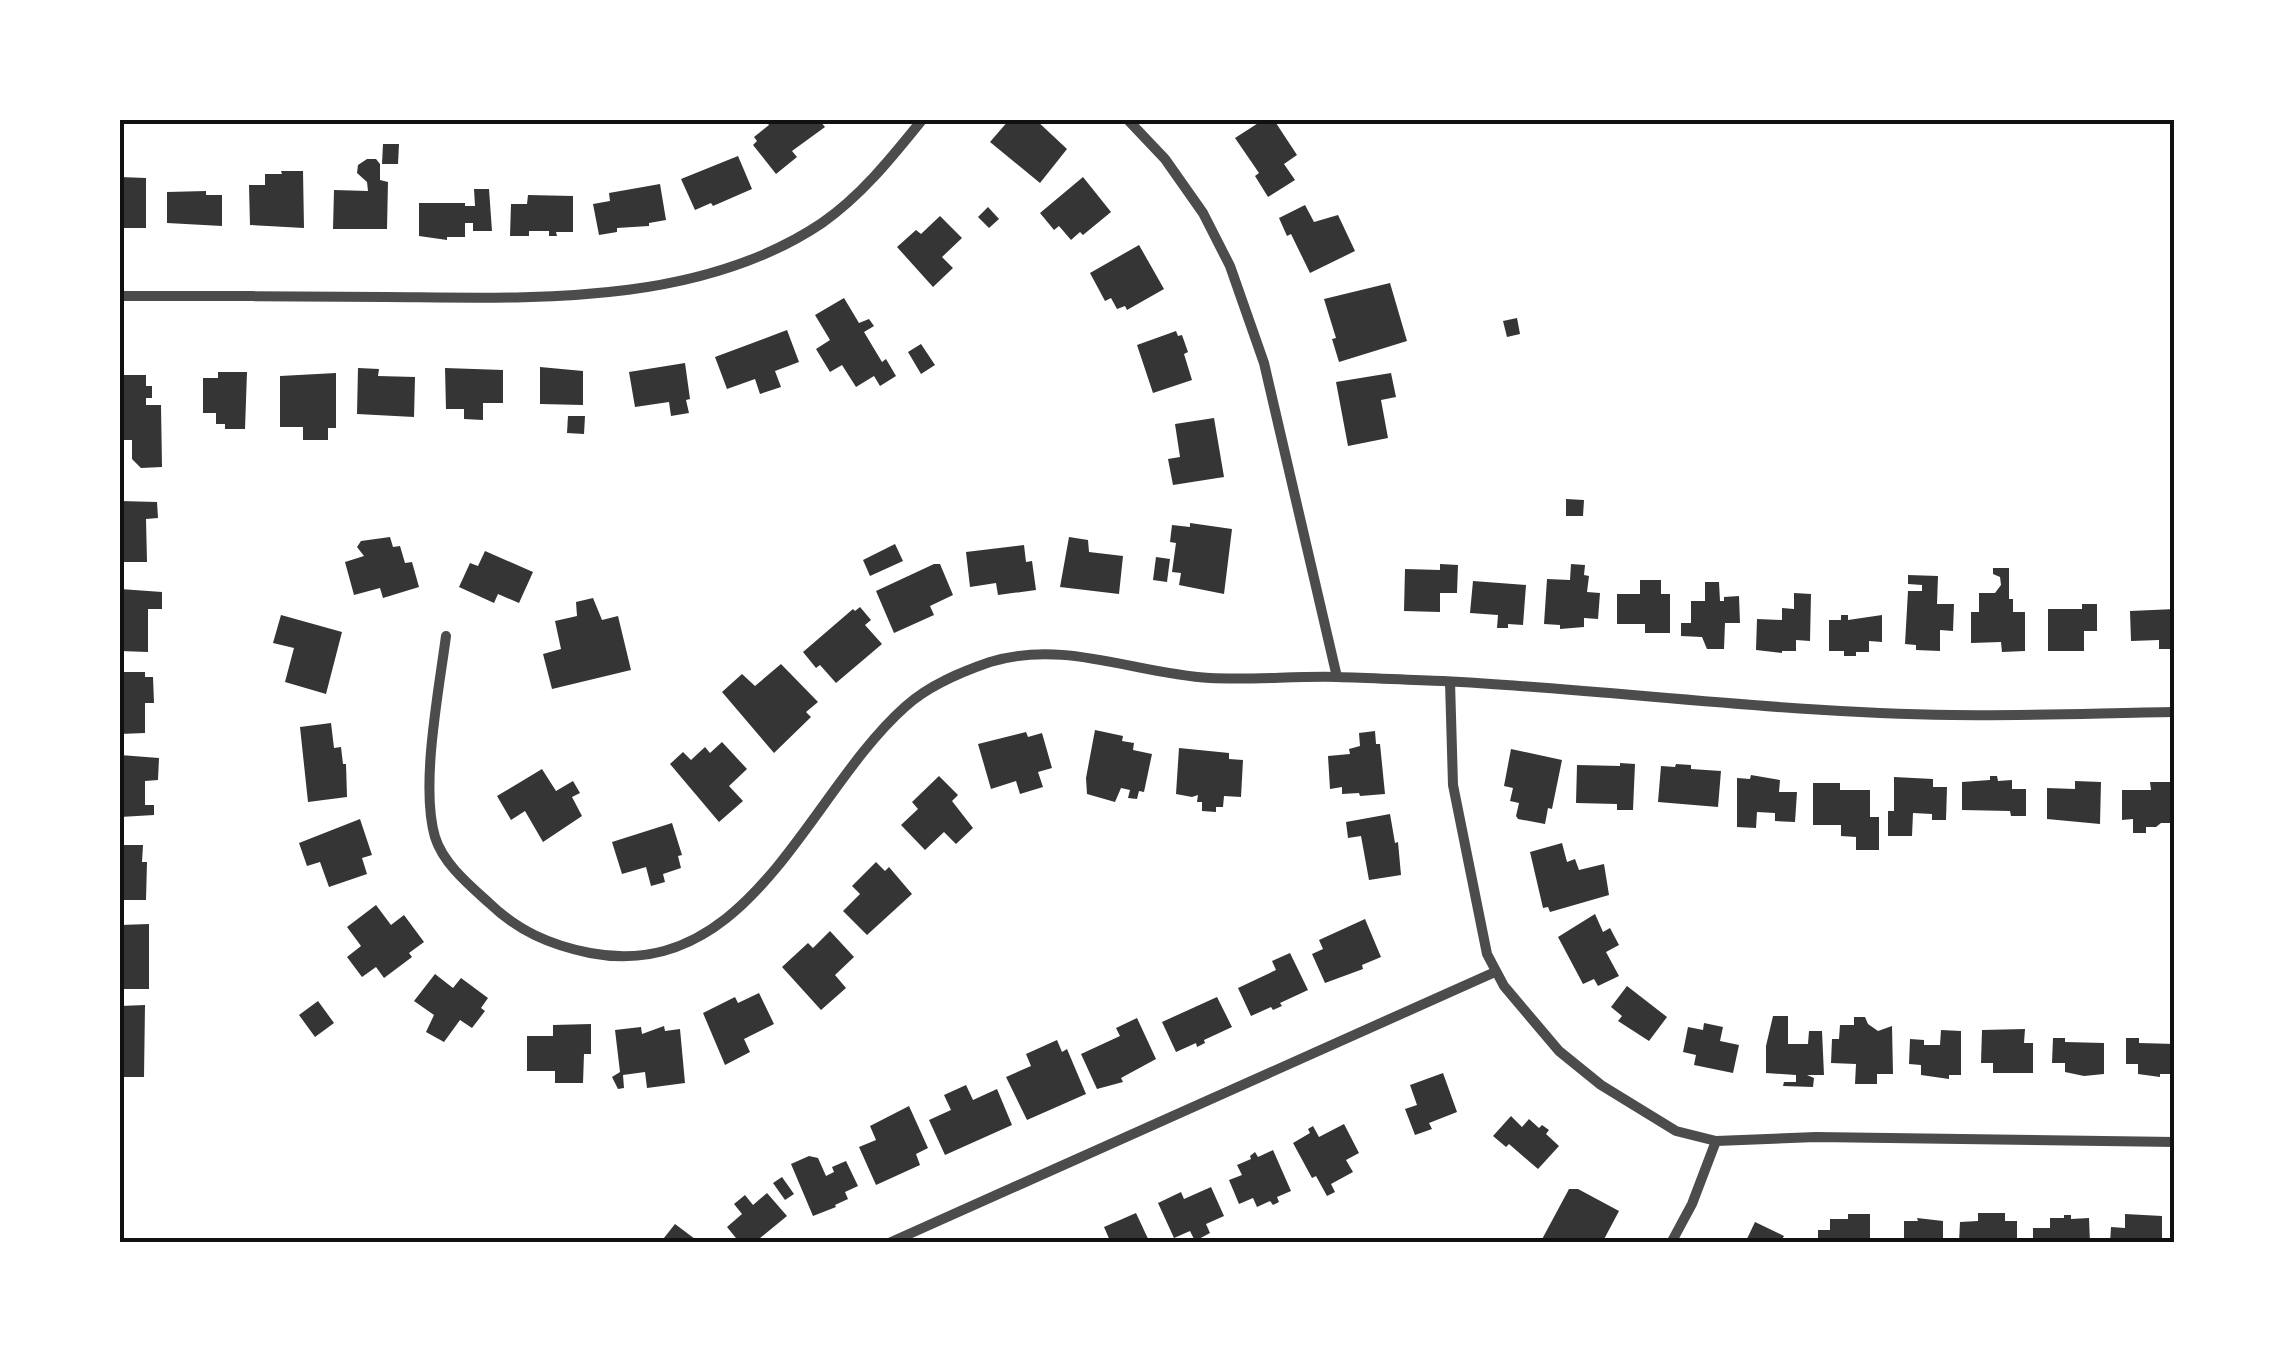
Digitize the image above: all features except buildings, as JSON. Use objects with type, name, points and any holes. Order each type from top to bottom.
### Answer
[{"type":"street","points":[[120,296],[522,298],[623,290],[704,275],[771,251],[822,222],[872,181],[922,120]]},
{"type":"street","points":[[1128,120],[1165,158],[1203,213],[1230,266],[1264,363],[1336,677]]},
{"type":"street","points":[[446,636],[430,768],[434,835],[445,856],[465,881],[510,923],[550,944],[629,956],[672,950],[709,933],[750,900],[864,752],[906,705],[941,682],[994,661],[1052,652],[1207,678],[1336,677],[1450,682],[1950,715],[2175,712]]},
{"type":"street","points":[[1450,682],[1452,784],[1487,954],[1495,972],[1559,1051],[1601,1085],[1676,1131],[1716,1142],[1816,1137],[2175,1142]]},
{"type":"street","points":[[889,1243],[1495,972]]},
{"type":"street","points":[[1672,1243],[1716,1142]]}]
